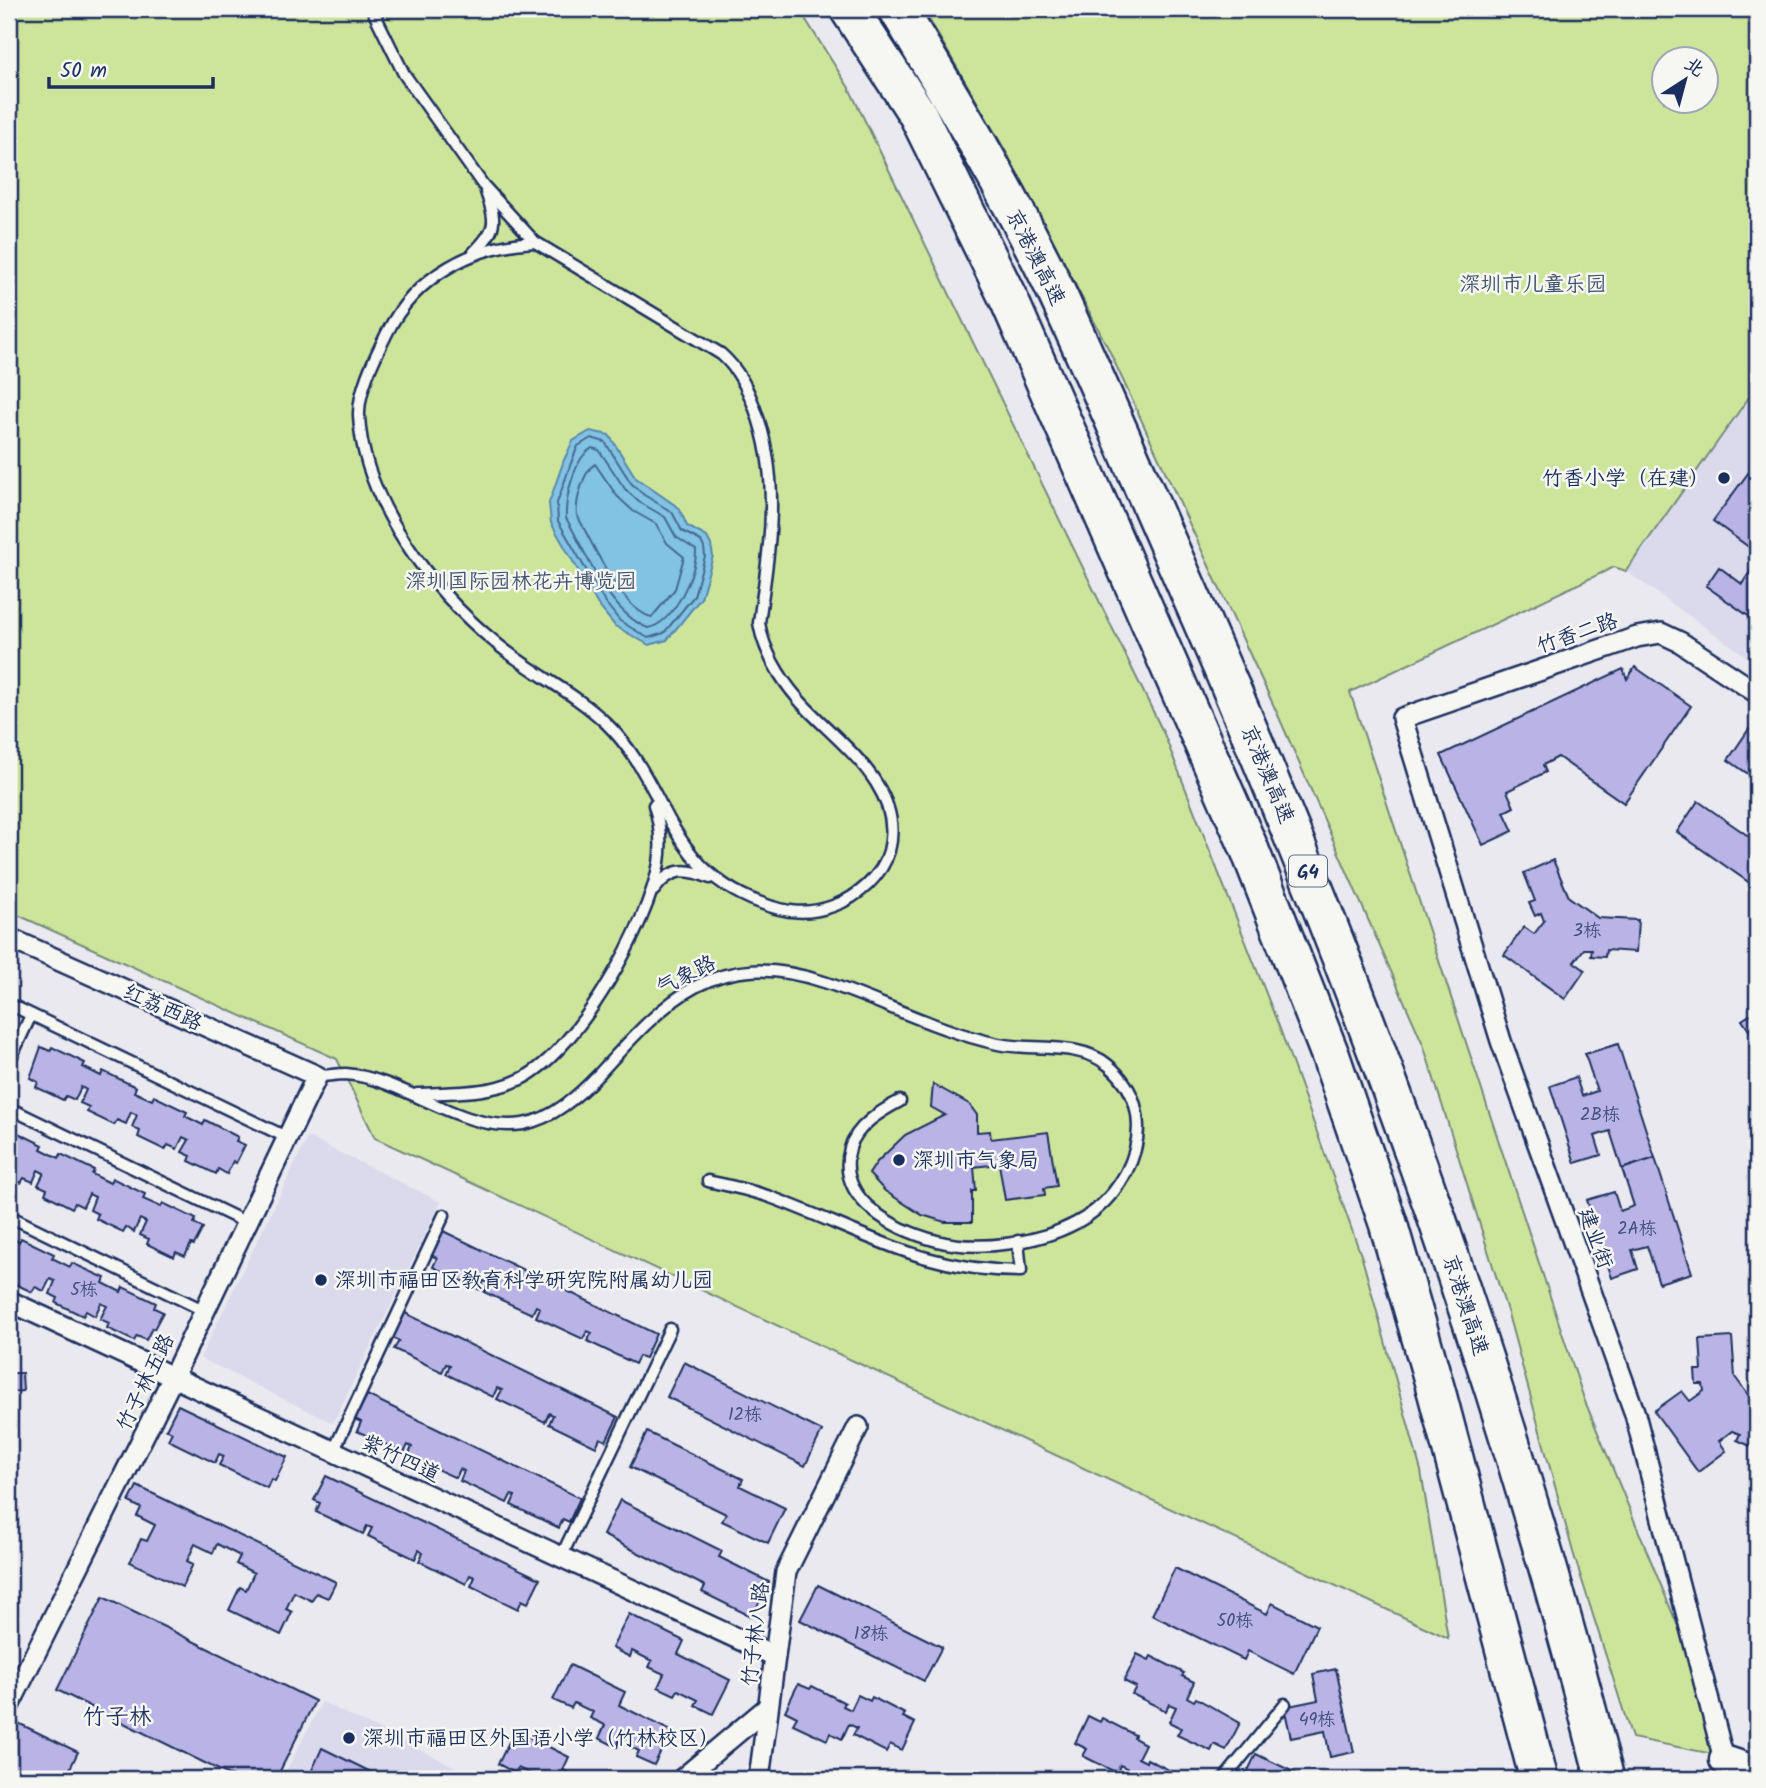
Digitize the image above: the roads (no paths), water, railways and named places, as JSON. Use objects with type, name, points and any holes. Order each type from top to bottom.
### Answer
[{"type":"highway","name":"京港澳高速","points":[[849,9],[918,115],[1010,302],[1249,848],[1331,1057],[1388,1223],[1493,1597],[1536,1771]]},
{"type":"highway","name":"京港澳高速","points":[[898,9],[966,123],[1051,283],[1263,760],[1330,925],[1400,1113],[1510,1440],[1557,1591],[1605,1779]]},
{"type":"main road","points":[[1726,1769],[1757,1771]]},
{"type":"street","name":"竹香二路","points":[[1402,718],[1637,637],[1661,633],[1690,648],[1757,692]]},
{"type":"street","name":"建业街","points":[[1402,718],[1501,1041],[1635,1414],[1726,1769]]},
{"type":"street","name":"红荔西路","points":[[9,938],[317,1076]]},
{"type":"street","name":"竹子林五路","points":[[9,1706],[173,1377],[317,1076]]},
{"type":"street","name":"紫竹四道","points":[[9,1301],[775,1656]]},
{"type":"street","name":"竹子林八路","points":[[759,1779],[786,1572],[858,1427]]},
{"type":"street","points":[[682,1779],[768,1707]]},
{"type":"lane","points":[[372,9],[404,74],[483,185],[535,242],[721,354],[735,367],[764,433],[772,471],[773,509],[759,623],[761,635],[781,677],[800,702],[855,754],[884,800],[890,826],[889,849],[879,873],[863,889],[838,904],[813,912],[781,911],[695,871],[680,870],[661,880],[650,896],[603,989],[579,1025],[541,1066],[503,1085],[476,1091],[411,1094]]},
{"type":"lane","points":[[474,253],[493,230],[494,215],[483,185]]},
{"type":"lane","points":[[535,242],[505,243],[474,253],[444,269],[416,293],[393,322],[373,361],[359,413],[365,458],[381,502],[408,547],[445,592],[495,643],[597,715],[625,741],[687,853],[727,886]]},
{"type":"lane","points":[[647,782],[660,836],[659,860],[650,896]]},
{"type":"lane","name":"气象路","points":[[317,1076],[360,1077],[479,1120],[502,1124],[540,1119],[574,1098],[650,1017],[670,1001],[716,977],[764,970],[816,980],[975,1038],[1029,1049],[1092,1055],[1115,1071],[1133,1097],[1138,1119],[1139,1139],[1134,1157],[1114,1192],[1076,1223],[1018,1241]]},
{"type":"lane","points":[[9,1004],[288,1138]]},
{"type":"lane","points":[[9,1062],[32,1015]]},
{"type":"lane","points":[[708,1181],[768,1196],[922,1258],[959,1267],[1021,1270],[1018,1241],[970,1245],[936,1241],[887,1219],[856,1195],[848,1167],[849,1150],[854,1138],[879,1113],[900,1101]]},
{"type":"lane","points":[[9,1108],[247,1223]]},
{"type":"lane","points":[[333,1452],[444,1215]]},
{"type":"lane","points":[[9,1216],[205,1311]]},
{"type":"lane","points":[[561,1557],[670,1329]]},
{"type":"lane","points":[[1224,1779],[1285,1704]]},
{"type":"water","points":[[590,431],[609,435],[636,478],[679,508],[687,526],[707,537],[711,545],[713,556],[701,598],[667,640],[649,645],[615,626],[598,605],[551,523],[549,503],[564,460],[573,441]]},
{"type":"place","name":"竹香小学（在建）","points":[[1724,478]]},
{"type":"place","name":"深圳市气象局","points":[[899,1160]]},
{"type":"place","name":"深圳市福田区教育科学研究院附属幼儿园","points":[[321,1280]]},
{"type":"place","name":"深圳市福田区外国语小学（竹林校区）","points":[[349,1738]]},
{"type":"district","name":"竹子林","points":[[117,1716]]},
{"type":"park label","name":"深圳市儿童乐园","points":[[1533,284]]},
{"type":"park label","name":"深圳国际园林花卉博览园","points":[[521,581]]}]
